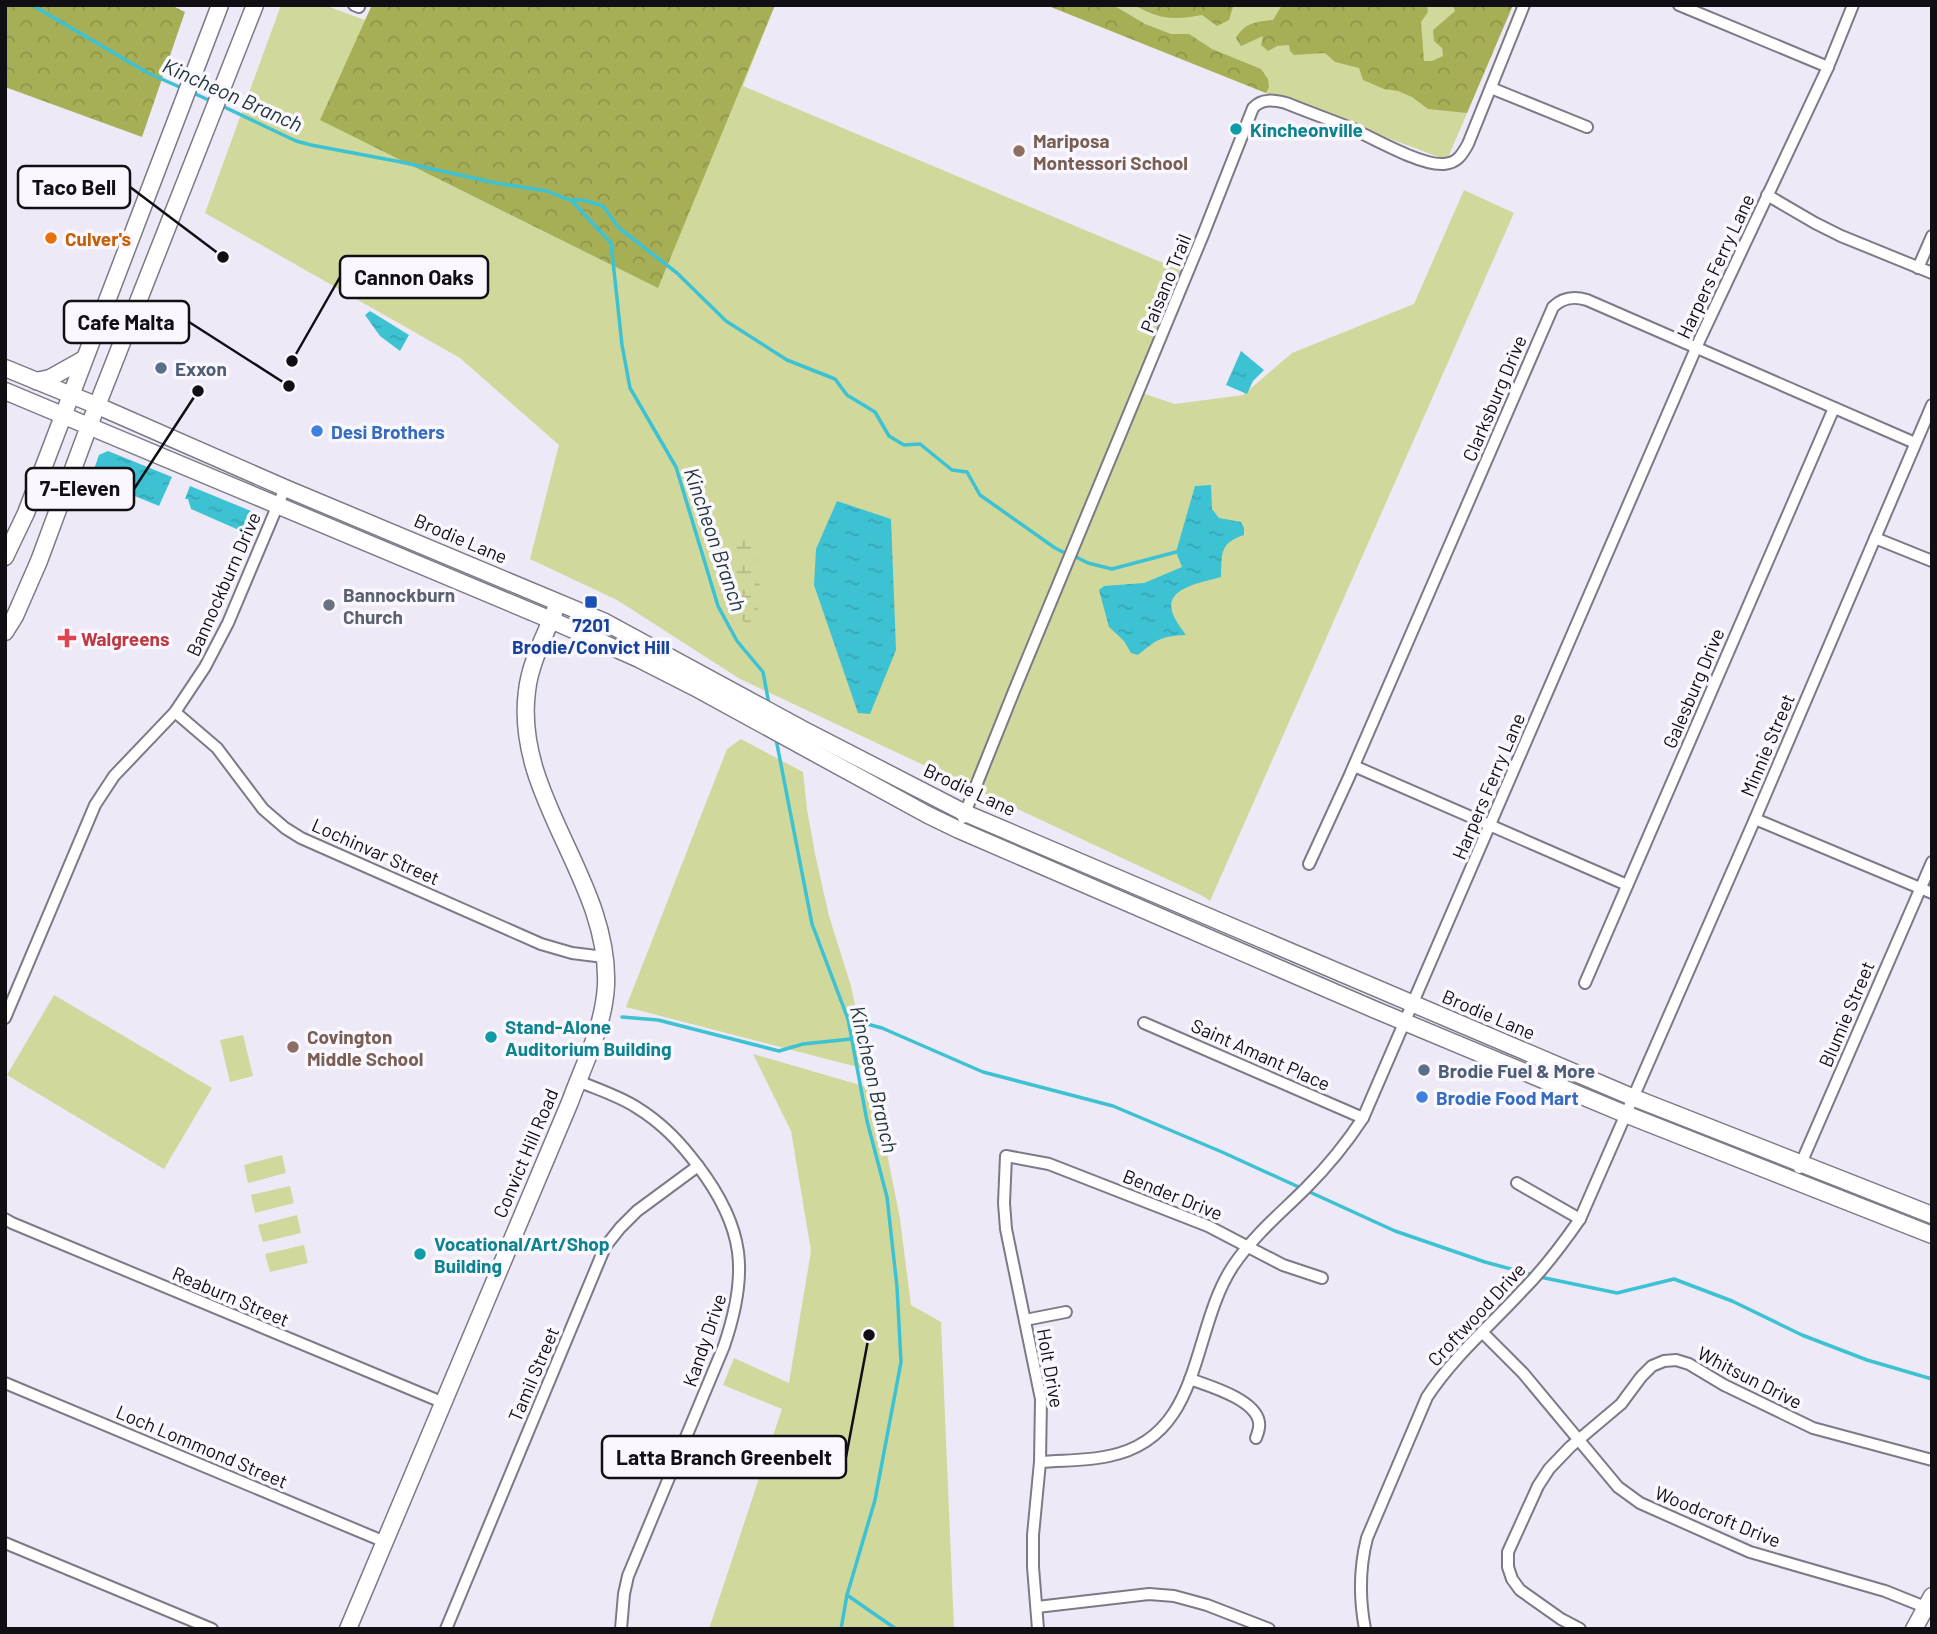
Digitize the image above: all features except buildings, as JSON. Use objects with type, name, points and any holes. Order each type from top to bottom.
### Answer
[{"type":"main road","points":[[5,556],[26,513],[220,5]]},
{"type":"main road","points":[[5,632],[15,616],[39,561],[254,5]]},
{"type":"main road","points":[[140,212],[170,222]]},
{"type":"main road","points":[[36,381],[50,378],[84,359]]},
{"type":"main road","name":"Brodie Lane","points":[[5,368],[613,625],[692,668],[919,810],[959,830],[1625,1114],[1932,1235]]},
{"type":"main road","name":"Brodie Lane","points":[[5,391],[551,620],[965,813],[1632,1097],[1932,1215]]},
{"type":"main road","name":"Convict Hill Road","points":[[348,1629],[578,1081],[596,1037],[602,1013],[606,984],[597,920],[535,772],[525,719],[527,689],[536,657],[559,602]]},
{"type":"main road","points":[[1914,1629],[1928,1601]]},
{"type":"street","name":"Paisano Trail","points":[[959,830],[1203,235],[1252,108],[1262,101],[1286,103],[1414,157],[1435,164],[1455,161],[1462,155],[1524,5]]},
{"type":"street","name":"Harpers Ferry Lane","points":[[1040,1462],[1108,1457],[1142,1445],[1170,1421],[1181,1404],[1221,1287],[1234,1264],[1262,1230],[1317,1177],[1347,1142],[1363,1118],[1696,348],[1828,67],[1853,5]]},
{"type":"street","points":[[1682,6],[1828,67]]},
{"type":"street","points":[[1491,88],[1587,127]]},
{"type":"street","points":[[1767,195],[1841,236],[1932,273]]},
{"type":"street","points":[[1918,268],[1932,236]]},
{"type":"street","name":"Clarksburg Drive","points":[[1309,864],[1553,306],[1559,301],[1580,298],[1915,443]]},
{"type":"street","name":"Minnie Street","points":[[1625,1114],[1932,405]]},
{"type":"street","name":"Galesburg Drive","points":[[1585,983],[1834,408]]},
{"type":"street","name":"Bannockburn Drive","points":[[5,1018],[96,805],[114,776],[175,712],[200,676],[217,647],[285,488]]},
{"type":"street","points":[[1875,538],[1932,561]]},
{"type":"street","name":"Lochinvar Street","points":[[175,712],[218,748],[263,809],[285,828],[302,838],[541,944],[572,953],[604,957]]},
{"type":"street","points":[[1354,766],[1627,885]]},
{"type":"street","points":[[1755,819],[1932,893]]},
{"type":"street","name":"Blumie Street","points":[[1794,1181],[1932,862]]},
{"type":"street","name":"Saint Amant Place","points":[[1144,1023],[1363,1118]]},
{"type":"street","name":"Kandy Drive","points":[[578,1081],[634,1105],[668,1129],[719,1196],[734,1230],[740,1264],[738,1299],[724,1346],[628,1576],[621,1629]]},
{"type":"street","name":"Croftwood Drive","points":[[1365,1629],[1360,1601],[1361,1559],[1367,1538],[1427,1396],[1441,1376],[1557,1253],[1580,1219],[1625,1114]]},
{"type":"street","name":"Bender Drive","points":[[1006,1156],[1049,1164],[1208,1226],[1283,1265],[1322,1278]]},
{"type":"street","name":"Holt Drive","points":[[1006,1156],[1006,1229],[1041,1399],[1040,1462],[1033,1535],[1038,1629]]},
{"type":"street","name":"Tamil Street","points":[[446,1629],[605,1247],[637,1211],[698,1166]]},
{"type":"street","points":[[1517,1183],[1580,1219]]},
{"type":"street","name":"Reaburn Street","points":[[5,1219],[444,1403]]},
{"type":"street","points":[[1025,1320],[1066,1312]]},
{"type":"street","name":"Woodcroft Drive","points":[[1482,1332],[1523,1373],[1618,1486],[1640,1503],[1749,1552],[1928,1601]]},
{"type":"street","name":"Whitsun Drive","points":[[1580,1629],[1520,1590],[1508,1567],[1508,1552],[1538,1486],[1549,1469],[1620,1404],[1652,1366],[1676,1360],[1689,1364],[1724,1385],[1813,1427],[1932,1460]]},
{"type":"street","points":[[1190,1379],[1244,1401],[1256,1415],[1259,1424],[1256,1438]]},
{"type":"street","name":"Loch Lommond Street","points":[[5,1383],[385,1542]]},
{"type":"street","points":[[5,1543],[212,1629]]},
{"type":"street","points":[[1037,1607],[1149,1594],[1174,1596],[1207,1605],[1269,1629]]},
{"type":"green space","points":[[5,5],[171,5],[185,12],[142,137],[5,87]]},
{"type":"green space","points":[[281,5],[324,5],[365,20],[372,5],[775,5],[743,86],[1180,270],[1188,271],[1139,392],[1175,404],[1243,395],[1292,353],[1414,304],[1464,190],[1514,213],[1210,901],[740,679],[617,600],[530,559],[559,445],[460,358],[205,213]]},
{"type":"green space","points":[[372,5],[775,5],[658,288],[320,120]]},
{"type":"green space","points":[[1046,5],[1513,5],[1447,160],[1266,93]]},
{"type":"green space","points":[[1046,5],[1113,5],[1145,24],[1171,34],[1189,34],[1212,49],[1261,69],[1268,79],[1269,87],[1266,93]]},
{"type":"green space","points":[[1134,5],[1235,5],[1229,20],[1217,26],[1202,15],[1167,18]]},
{"type":"green space","points":[[1282,5],[1427,5],[1428,12],[1421,22],[1424,61],[1432,61],[1443,56],[1442,48],[1434,41],[1433,30],[1455,11],[1453,5],[1513,5],[1467,113],[1428,109],[1412,97],[1363,80],[1359,68],[1335,62],[1325,53],[1294,55],[1289,45],[1277,46],[1268,51],[1261,45],[1263,36],[1241,46],[1236,38],[1243,29],[1273,20]]},
{"type":"green space","points":[[748,530],[760,580],[756,631],[734,614],[733,552]]},
{"type":"green space","points":[[741,739],[803,772],[815,854],[829,916],[851,986],[869,1070],[626,1007],[727,749]]},
{"type":"green space","points":[[54,995],[212,1088],[164,1169],[7,1075]]},
{"type":"green space","points":[[243,1035],[253,1076],[230,1082],[220,1040]]},
{"type":"green space","points":[[753,1054],[867,1087],[884,1138],[900,1219],[911,1305],[941,1322],[954,1629],[709,1629],[782,1409],[723,1385],[734,1358],[789,1383],[811,1251],[791,1131]]},
{"type":"green space","points":[[282,1155],[286,1173],[248,1183],[244,1165]]},
{"type":"green space","points":[[290,1186],[294,1203],[255,1213],[251,1195]]},
{"type":"green space","points":[[297,1215],[301,1233],[263,1242],[258,1225]]},
{"type":"green space","points":[[304,1245],[308,1263],[270,1272],[265,1254]]},
{"type":"water","points":[[370,311],[409,335],[400,351],[380,336],[365,315]]},
{"type":"water","points":[[1241,351],[1264,370],[1253,381],[1247,394],[1226,385]]},
{"type":"water","points":[[108,451],[172,477],[159,506],[91,478],[99,455]]},
{"type":"water","points":[[1211,485],[1212,509],[1219,518],[1241,522],[1244,535],[1226,546],[1222,556],[1221,577],[1188,587],[1174,596],[1172,611],[1186,635],[1159,640],[1138,655],[1131,653],[1124,641],[1109,627],[1099,590],[1104,586],[1144,583],[1182,567],[1176,552],[1195,486]]},
{"type":"water","points":[[190,486],[251,511],[253,520],[248,534],[191,509],[188,499],[185,499]]},
{"type":"water","points":[[837,501],[891,519],[896,650],[870,714],[858,713],[814,585],[816,549]]},
{"type":"waterway","name":"Kincheon Branch","points":[[32,5],[148,73],[184,89]]},
{"type":"waterway","name":"Kincheon Branch","points":[[191,92],[213,102]]},
{"type":"waterway","name":"Kincheon Branch","points":[[220,105],[296,141],[311,145],[547,191],[572,201],[611,243],[622,345],[630,388],[676,467],[718,606],[737,641],[763,672],[769,704]]},
{"type":"waterway","points":[[570,200],[583,200],[603,206],[619,228],[677,273],[726,321],[787,360],[835,379],[847,395],[875,412],[889,436],[904,445],[920,444],[952,470],[967,472],[980,495],[1063,552]]},
{"type":"waterway","points":[[1076,557],[1112,569],[1176,552]]},
{"type":"waterway","name":"Kincheon Branch","points":[[776,739],[812,924],[848,1019],[867,1121],[887,1197],[897,1287],[901,1362],[875,1500],[847,1595],[841,1629]]},
{"type":"waterway","points":[[622,1017],[658,1020],[779,1051],[803,1044],[851,1039]]},
{"type":"waterway","points":[[848,1019],[882,1028],[983,1072],[1113,1106],[1222,1152],[1395,1231],[1485,1262],[1533,1275]]},
{"type":"waterway","points":[[1540,1277],[1617,1293],[1674,1279],[1732,1301],[1802,1335],[1867,1360],[1932,1379]]},
{"type":"waterway","points":[[847,1595],[896,1629]]},
{"type":"place","name":"Kincheonville","points":[[1236,129]]},
{"type":"place","name":"Mariposa Montessori School","points":[[1019,151]]},
{"type":"place","name":"Culver's","points":[[51,238]]},
{"type":"place","name":"Taco Bell","points":[[223,257]]},
{"type":"place","name":"Cannon Oaks","points":[[292,361]]},
{"type":"place","name":"Exxon","points":[[161,368]]},
{"type":"place","name":"Cafe Malta","points":[[289,386]]},
{"type":"place","name":"7-Eleven","points":[[198,391]]},
{"type":"place","name":"Desi Brothers","points":[[317,431]]},
{"type":"place","name":"7201 Brodie/Convict Hill","points":[[591,602]]},
{"type":"place","name":"Bannockburn Church","points":[[329,605]]},
{"type":"place","name":"Walgreens","points":[[67,638]]},
{"type":"place","name":"Stand-Alone Auditorium Building","points":[[491,1037]]},
{"type":"place","name":"Covington Middle School","points":[[293,1047]]},
{"type":"place","name":"Brodie Fuel & More","points":[[1424,1070]]},
{"type":"place","name":"Brodie Food Mart","points":[[1422,1097]]},
{"type":"place","name":"Vocational/Art/Shop Building","points":[[420,1254]]},
{"type":"place","name":"Latta Branch Greenbelt","points":[[869,1335]]}]
